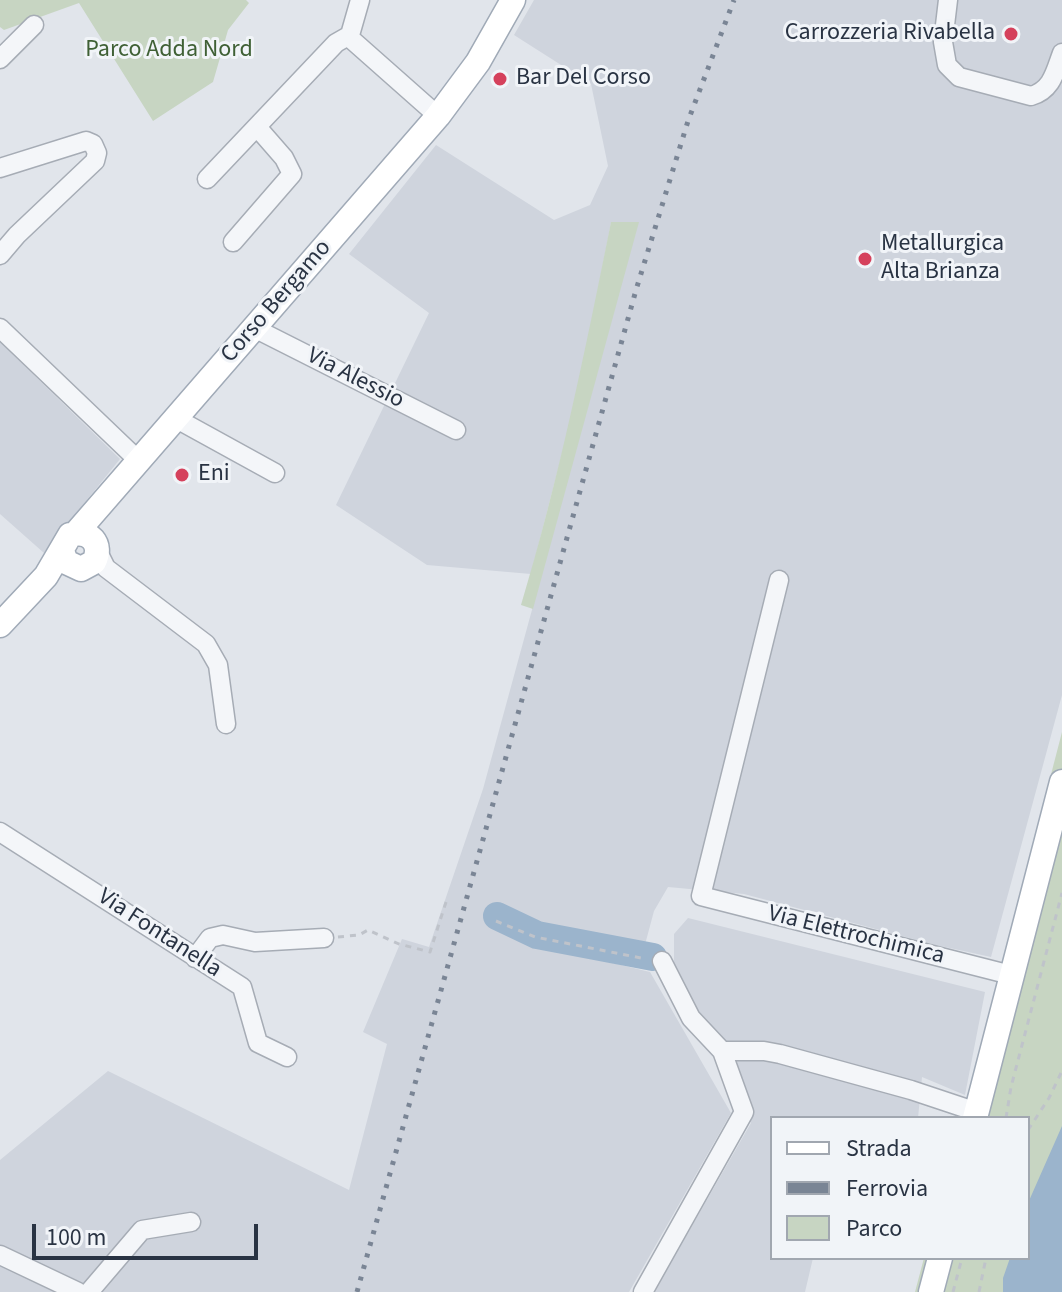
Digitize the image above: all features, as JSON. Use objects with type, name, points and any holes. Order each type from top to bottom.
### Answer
[{"type":"main road","name":"Corso Bergamo","points":[[0,625],[46,576],[86,554],[96,523],[116,488],[438,116],[478,62],[513,0]]},
{"type":"main road","points":[[976,1115],[1062,782]]},
{"type":"main road","points":[[931,1292],[939,1260]]},
{"type":"street","points":[[360,0],[351,39],[438,116]]},
{"type":"street","points":[[948,0],[943,42],[947,65],[959,77],[1031,96],[1042,93],[1050,85],[1062,53]]},
{"type":"street","points":[[0,59],[34,25]]},
{"type":"street","points":[[207,179],[336,43],[350,35]]},
{"type":"street","points":[[233,242],[292,174],[284,158],[257,127]]},
{"type":"street","points":[[0,168],[86,141],[93,144],[97,153],[95,161],[0,255]]},
{"type":"street","points":[[0,328],[139,461]]},
{"type":"street","name":"Via Alessio","points":[[254,328],[456,430]]},
{"type":"street","points":[[175,418],[275,473]]},
{"type":"street","points":[[86,554],[206,644],[218,665],[226,724]]},
{"type":"street","name":"Via Elettrochimica","points":[[779,580],[701,896],[1011,975]]},
{"type":"street","name":"Via Fontanella","points":[[0,832],[242,987],[258,1043],[287,1057]]},
{"type":"street","points":[[195,958],[210,938],[223,935],[255,942],[324,938]]},
{"type":"street","points":[[643,1292],[744,1112],[722,1051],[691,1018],[662,961]]},
{"type":"street","points":[[722,1051],[780,1054],[911,1090],[976,1115]]},
{"type":"street","points":[[89,1292],[142,1230],[191,1222]]},
{"type":"street","points":[[0,1255],[78,1292]]},
{"type":"path","points":[[1006,1116],[1011,1087],[1062,893]]},
{"type":"path","points":[[324,938],[359,935],[368,930],[399,944],[430,952],[447,899]]},
{"type":"path","points":[[496,921],[535,937],[662,961]]},
{"type":"path","points":[[1030,1127],[1062,1071]]},
{"type":"path","points":[[953,1292],[961,1260]]},
{"type":"path","points":[[979,1292],[986,1260]]},
{"type":"shaded area","points":[[534,0],[1062,0],[1062,695],[991,957],[744,894],[668,887],[654,911],[643,952],[543,935],[507,917],[504,927],[535,944],[650,972],[731,1113],[629,1292],[0,1292],[0,1160],[108,1071],[349,1190],[387,1044],[363,1032],[402,939],[429,947],[483,789],[638,222],[611,223],[578,392],[531,574],[427,565],[336,505],[429,313],[349,254],[436,145],[554,220],[590,205],[608,166],[591,84],[514,35]]},
{"type":"shaded area","points":[[0,342],[120,459],[44,553],[0,514]]},
{"type":"shaded area","points":[[688,918],[985,992],[965,1095],[922,1077],[918,1116],[770,1116],[770,1260],[813,1260],[805,1292],[654,1292],[751,1123],[674,971],[674,934]]},
{"type":"green space","name":"Parco Adda Nord","points":[[0,0],[246,0],[249,3],[228,30],[213,82],[153,121],[79,3],[4,30],[0,27]]},
{"type":"green space","points":[[611,222],[639,222],[533,609],[521,605],[559,463]]},
{"type":"green space","points":[[1062,732],[1062,1292],[915,1292],[923,1260],[1030,1260],[1030,1116],[963,1116]]},
{"type":"water","points":[[1062,1126],[1062,1292],[1003,1292],[1003,1278],[1009,1260],[1030,1260],[1030,1198]]},
{"type":"waterway","points":[[497,916],[537,935],[653,957]]},
{"type":"railway","points":[[357,1292],[636,290],[688,121],[734,0]]},
{"type":"place","name":"Carrozzeria Rivabella","points":[[1011,34]]},
{"type":"place","name":"Bar Del Corso","points":[[500,79]]},
{"type":"place","name":"Metallurgica Alta Brianza","points":[[865,259]]},
{"type":"place","name":"Eni","points":[[182,475]]}]
